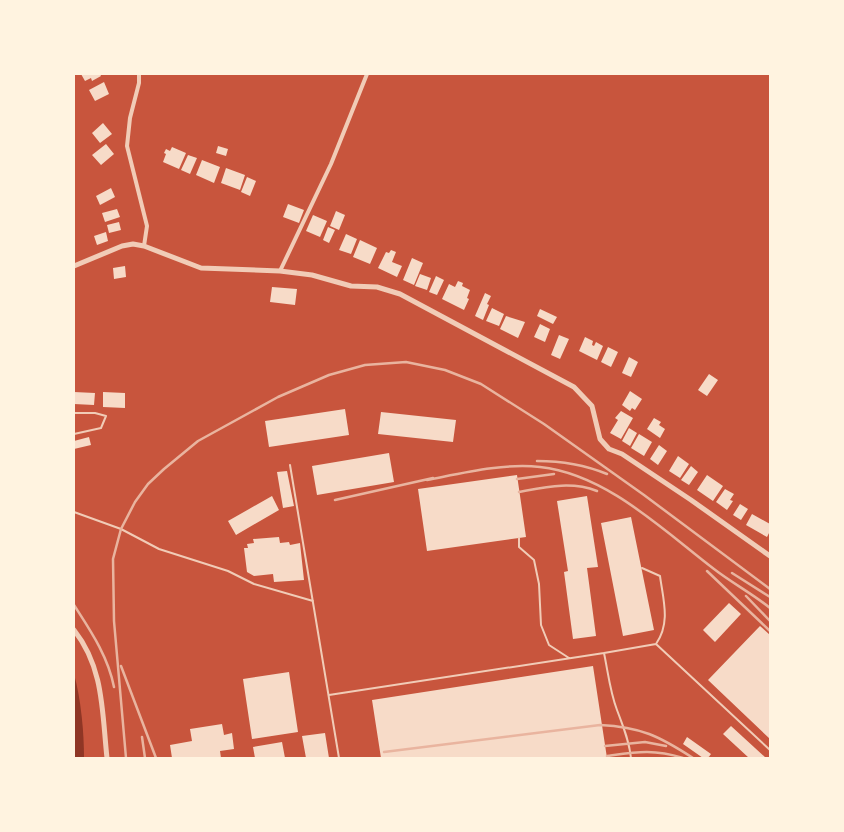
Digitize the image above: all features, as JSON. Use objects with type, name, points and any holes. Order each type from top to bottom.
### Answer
[{"type":"street","points":[[139,74],[139,83],[130,118],[127,146],[147,226],[144,246]]},
{"type":"street","points":[[280,270],[331,164],[367,74]]},
{"type":"street","points":[[74,266],[122,246],[133,244],[144,246],[201,268],[280,270],[312,275],[351,286],[377,287],[400,294],[574,387],[592,406],[600,439],[609,448],[622,454],[691,500],[770,556]]},
{"type":"street","points":[[74,630],[92,658],[99,680],[107,758]]},
{"type":"lane","points":[[74,413],[95,413],[106,416],[101,428],[74,434]]},
{"type":"lane","points":[[290,465],[339,758]]},
{"type":"lane","points":[[74,512],[121,529],[159,549],[228,571],[254,584],[313,601]]},
{"type":"lane","points":[[519,538],[519,547],[534,560],[539,584],[541,625],[549,645],[569,658]]},
{"type":"lane","points":[[329,695],[656,644],[662,636],[666,618],[660,576],[642,568]]},
{"type":"lane","points":[[656,644],[770,750]]},
{"type":"lane","points":[[604,653],[616,709],[624,726],[631,758]]},
{"type":"shaded area","points":[[74,674],[82,716],[84,758],[74,758]]},
{"type":"building","points":[[81,74],[100,74],[101,76],[92,81],[91,78],[85,81]]},
{"type":"building","points":[[104,82],[109,94],[95,101],[89,90]]},
{"type":"building","points":[[103,123],[112,134],[100,143],[92,133]]},
{"type":"building","points":[[106,144],[114,154],[101,165],[92,155]]},
{"type":"building","points":[[218,146],[228,149],[226,156],[216,153]]},
{"type":"building","points":[[172,147],[186,153],[179,169],[163,162],[166,149],[170,151]]},
{"type":"building","points":[[188,155],[197,158],[190,174],[181,170]]},
{"type":"building","points":[[202,160],[220,167],[214,183],[196,175]]},
{"type":"building","points":[[226,168],[245,175],[240,190],[221,183]]},
{"type":"building","points":[[247,177],[256,181],[250,196],[241,192]]},
{"type":"building","points":[[111,188],[115,197],[100,205],[96,196]]},
{"type":"building","points":[[288,204],[304,210],[299,223],[283,217]]},
{"type":"building","points":[[117,209],[120,217],[105,222],[102,213]]},
{"type":"building","points":[[336,211],[345,215],[339,230],[330,226]]},
{"type":"building","points":[[313,215],[327,221],[320,237],[306,231]]},
{"type":"building","points":[[119,222],[121,230],[109,233],[107,225]]},
{"type":"building","points":[[328,227],[335,230],[329,243],[323,240]]},
{"type":"building","points":[[106,232],[108,241],[97,245],[94,236]]},
{"type":"building","points":[[346,234],[357,239],[351,254],[339,250]]},
{"type":"building","points":[[360,240],[377,248],[370,264],[353,257]]},
{"type":"building","points":[[391,250],[396,252],[392,262],[402,266],[397,277],[378,268],[386,252],[389,253]]},
{"type":"building","points":[[412,258],[423,263],[414,285],[403,280]]},
{"type":"building","points":[[125,266],[126,277],[114,279],[113,268]]},
{"type":"building","points":[[420,274],[431,278],[427,290],[415,286]]},
{"type":"building","points":[[436,276],[444,280],[437,295],[429,292]]},
{"type":"building","points":[[458,281],[463,283],[462,286],[470,290],[467,298],[469,299],[464,310],[442,299],[449,284],[455,287]]},
{"type":"building","points":[[272,287],[297,289],[295,305],[270,302]]},
{"type":"building","points":[[485,293],[491,296],[483,320],[475,316]]},
{"type":"building","points":[[492,308],[504,314],[499,326],[486,321]]},
{"type":"building","points":[[540,309],[557,317],[553,324],[537,316]]},
{"type":"building","points":[[506,316],[525,322],[518,338],[500,329]]},
{"type":"building","points":[[540,324],[550,329],[545,342],[534,337]]},
{"type":"building","points":[[559,335],[569,339],[560,359],[551,355]]},
{"type":"building","points":[[585,337],[593,341],[592,345],[594,346],[596,342],[603,346],[597,360],[579,351]]},
{"type":"building","points":[[608,347],[618,352],[611,367],[601,362]]},
{"type":"building","points":[[629,357],[638,362],[631,377],[622,373]]},
{"type":"building","points":[[709,374],[718,380],[707,396],[698,390]]},
{"type":"building","points":[[630,391],[642,399],[635,410],[632,408],[630,411],[622,405]]},
{"type":"building","points":[[74,392],[95,393],[94,405],[74,404]]},
{"type":"building","points":[[103,392],[125,393],[125,408],[103,407]]},
{"type":"building","points":[[345,409],[349,435],[269,447],[265,421]]},
{"type":"building","points":[[621,411],[633,418],[621,439],[610,433],[618,420],[615,418]]},
{"type":"building","points":[[381,412],[456,420],[453,442],[378,434]]},
{"type":"building","points":[[654,418],[661,422],[659,425],[665,429],[660,438],[647,429]]},
{"type":"building","points":[[629,428],[637,433],[630,446],[622,441]]},
{"type":"building","points":[[639,434],[652,442],[644,456],[631,448]]},
{"type":"building","points":[[89,437],[91,445],[74,449],[74,441]]},
{"type":"building","points":[[659,445],[667,451],[658,465],[650,459]]},
{"type":"building","points":[[389,453],[394,482],[317,495],[312,466]]},
{"type":"building","points":[[678,456],[689,464],[680,478],[669,471]]},
{"type":"building","points":[[691,466],[698,472],[689,485],[681,480]]},
{"type":"building","points":[[287,471],[294,506],[283,508],[277,472]]},
{"type":"building","points":[[517,475],[526,537],[427,551],[418,489]]},
{"type":"building","points":[[707,475],[723,486],[713,501],[697,490]]},
{"type":"building","points":[[725,489],[734,494],[730,500],[733,501],[727,510],[716,502]]},
{"type":"building","points":[[272,496],[279,510],[236,535],[228,521]]},
{"type":"building","points":[[587,496],[598,567],[587,568],[596,636],[573,639],[564,572],[568,571],[557,501]]},
{"type":"building","points":[[740,504],[748,509],[741,520],[733,515]]},
{"type":"building","points":[[752,514],[770,524],[770,531],[767,537],[746,525]]},
{"type":"building","points":[[631,517],[654,630],[623,636],[601,523]]},
{"type":"building","points":[[279,537],[280,543],[289,542],[290,545],[300,543],[304,580],[274,582],[273,574],[254,576],[247,572],[244,548],[248,548],[247,544],[254,543],[253,539]]},
{"type":"building","points":[[729,603],[741,614],[715,642],[703,630]]},
{"type":"building","points":[[760,626],[770,635],[770,739],[708,680]]},
{"type":"building","points":[[593,666],[607,758],[381,758],[372,700]]},
{"type":"building","points":[[289,672],[298,732],[252,739],[243,679]]},
{"type":"building","points":[[222,724],[224,735],[232,733],[234,749],[220,751],[221,758],[172,758],[170,745],[192,741],[190,729]]},
{"type":"building","points":[[731,726],[766,758],[749,758],[723,734]]},
{"type":"building","points":[[325,733],[329,758],[306,758],[302,736]]},
{"type":"building","points":[[687,737],[711,754],[708,758],[703,758],[683,744]]},
{"type":"building","points":[[282,742],[285,758],[255,758],[253,747]]},
{"type":"railway","points":[[126,758],[114,621],[113,559],[121,529],[135,502],[148,484],[198,441],[278,397],[329,375],[365,365],[406,362],[445,370],[481,384],[544,424],[644,495],[770,589]]},
{"type":"railway","points":[[537,461],[573,464],[607,474]]},
{"type":"railway","points":[[427,480],[483,469],[512,466],[540,467],[588,480],[633,506],[721,574],[770,608]]},
{"type":"railway","points":[[517,479],[554,474]]},
{"type":"railway","points":[[335,500],[433,478]]},
{"type":"railway","points":[[519,492],[568,486],[578,486],[597,491]]},
{"type":"railway","points":[[707,571],[770,631]]},
{"type":"railway","points":[[732,573],[770,597]]},
{"type":"railway","points":[[746,596],[770,621]]},
{"type":"railway","points":[[74,605],[103,654],[114,687]]},
{"type":"railway","points":[[121,666],[156,758]]},
{"type":"railway","points":[[384,752],[600,725],[627,728],[649,734],[693,758]]},
{"type":"railway","points":[[142,737],[145,758]]},
{"type":"railway","points":[[605,746],[645,742],[666,746]]},
{"type":"railway","points":[[607,756],[645,752],[663,753],[683,758]]}]
